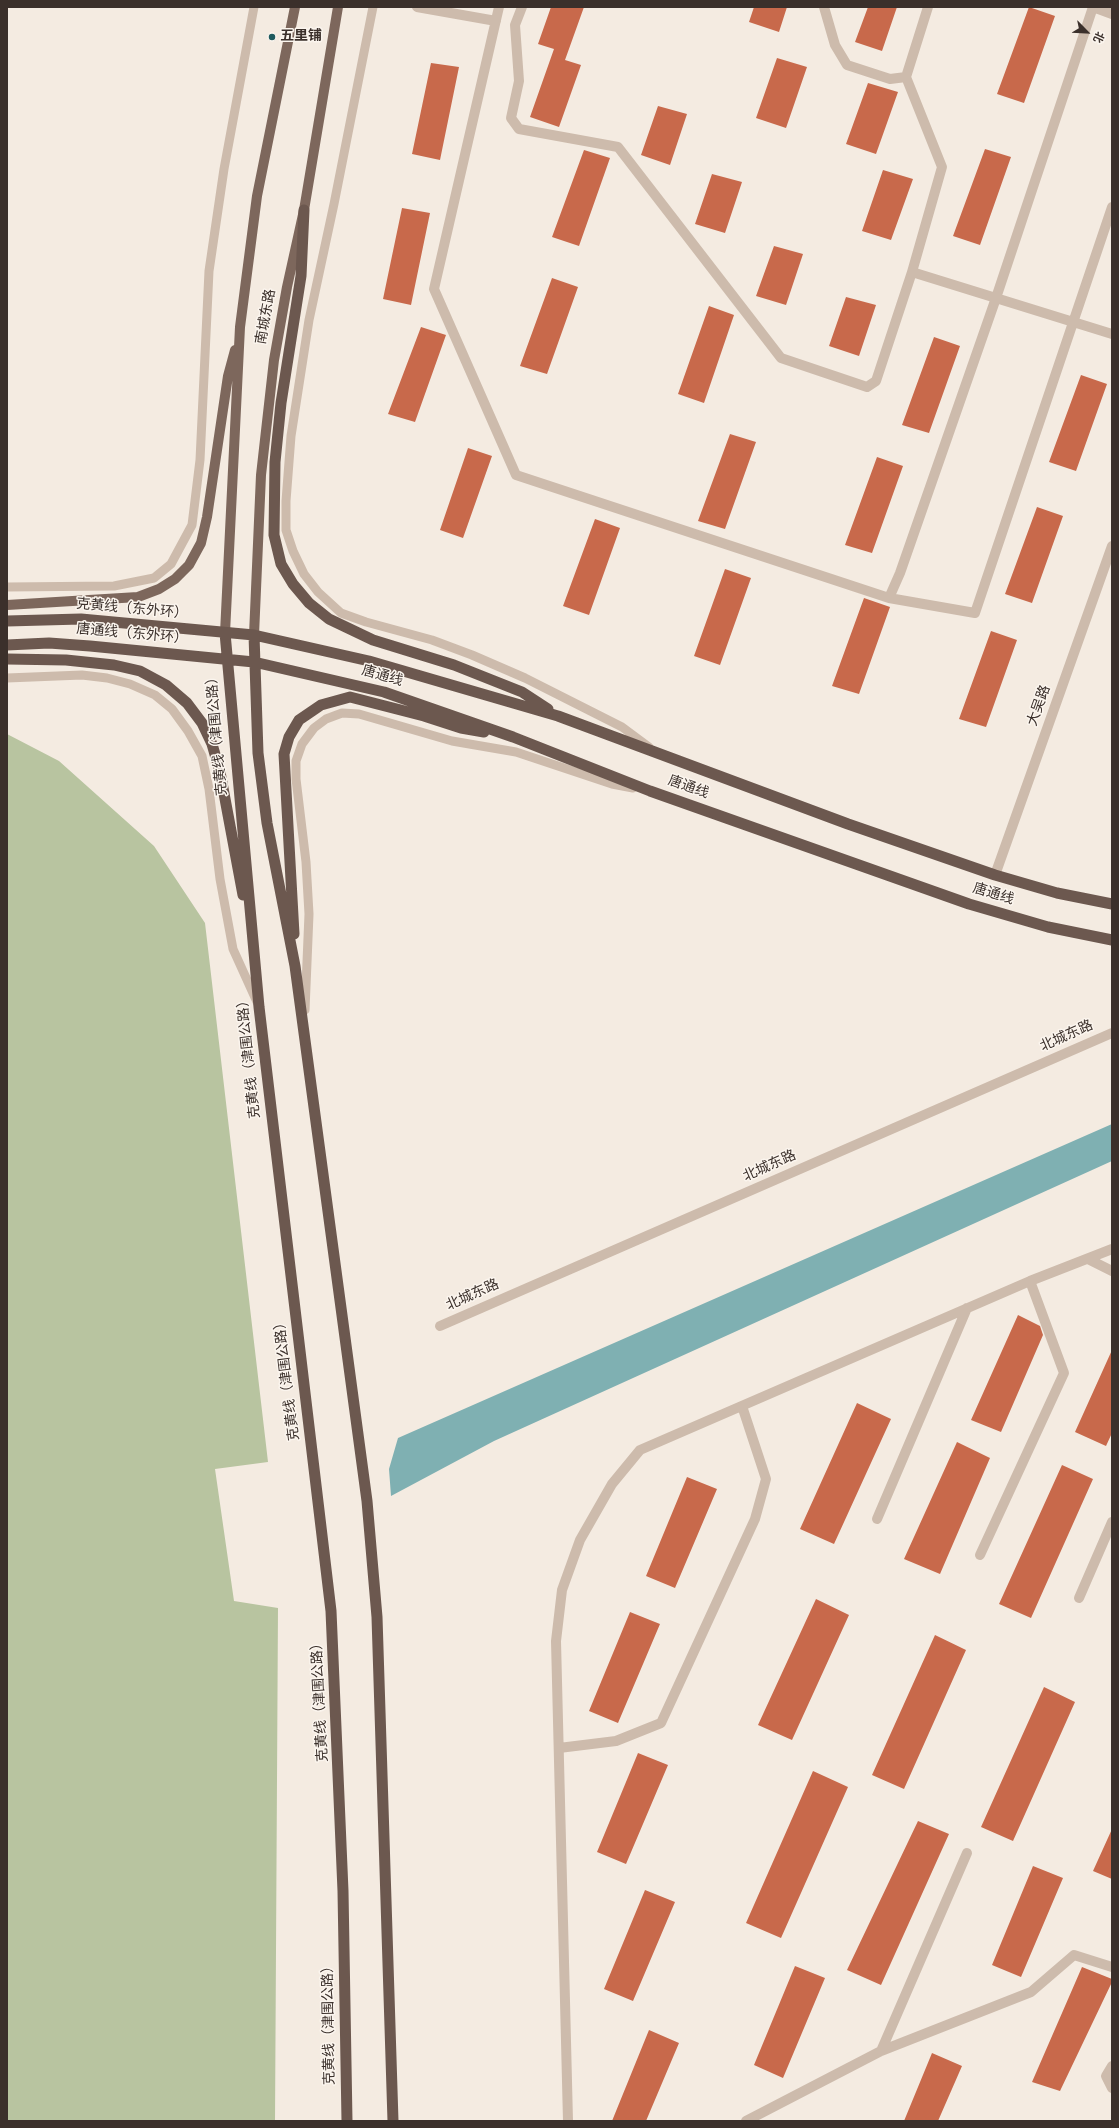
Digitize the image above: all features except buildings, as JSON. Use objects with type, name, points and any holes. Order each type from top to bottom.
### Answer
[{"type":"highway","points":[[304,210],[301,276],[281,403],[275,462],[274,535],[281,564],[293,584],[309,603],[329,619],[373,640],[454,665],[522,692],[558,716]]},
{"type":"highway","name":"克黄线（东外环）","points":[[7,620],[81,619],[254,635]]},
{"type":"highway","name":"克黄线（津围公路）","points":[[225,632],[226,659],[259,1007],[331,1611],[343,1891],[347,2121]]},
{"type":"highway","points":[[254,635],[258,753],[265,808],[295,966],[304,1031],[360,1448],[377,1617],[393,2121]]},
{"type":"highway","name":"唐通线","points":[[254,635],[369,661],[558,716],[848,824],[995,875],[1057,893],[1112,904]]},
{"type":"highway","name":"唐通线（东外环）","points":[[7,645],[49,644],[90,646],[254,662]]},
{"type":"highway","points":[[7,659],[66,660],[114,665],[140,671],[166,685],[187,703],[202,723],[212,744],[225,798],[235,862],[253,939]]},
{"type":"highway","name":"唐通线","points":[[254,662],[384,692],[513,737],[650,791],[969,904],[1048,927],[1112,940]]},
{"type":"highway","points":[[295,966],[284,754],[289,737],[299,720],[321,705],[350,697],[424,716],[461,728],[513,737]]},
{"type":"main road","name":"南城东路","points":[[225,632],[240,327],[257,196],[294,7]]},
{"type":"main road","name":"南城东路","points":[[254,635],[261,482],[267,414],[274,360],[287,287],[304,210],[338,7]]},
{"type":"main road","points":[[7,605],[138,597],[159,589],[175,579],[189,565],[201,543],[207,517],[228,376],[240,327]]},
{"type":"street","points":[[417,7],[496,21]]},
{"type":"street","points":[[499,7],[434,289],[516,475],[889,598],[975,613],[1112,207]]},
{"type":"street","points":[[522,7],[515,25],[519,81],[511,118],[519,129],[618,147],[781,358],[867,387],[876,381],[912,272],[942,167],[906,76],[928,7]]},
{"type":"street","points":[[824,7],[835,45],[847,65],[890,79],[906,76]]},
{"type":"street","points":[[889,598],[900,572],[996,298],[1093,7],[1112,14]]},
{"type":"street","points":[[912,272],[1112,334]]},
{"type":"street","name":"大吴路","points":[[995,875],[1112,546]]},
{"type":"street","name":"北城东路","points":[[440,1326],[1112,1033]]},
{"type":"street","points":[[568,2121],[556,1641],[562,1590],[580,1540],[612,1484],[640,1450],[1030,1281],[1088,1260],[1112,1249]]},
{"type":"street","points":[[1088,1260],[1112,1271]]},
{"type":"street","points":[[980,1555],[1064,1373],[1030,1281]]},
{"type":"street","points":[[877,1518],[967,1308]]},
{"type":"street","points":[[559,1748],[616,1741],[661,1723],[755,1519],[766,1479],[742,1406]]},
{"type":"street","points":[[1079,1598],[1112,1522]]},
{"type":"street","points":[[881,2051],[966,1853]]},
{"type":"street","points":[[746,2121],[881,2051],[1031,1992],[1074,1955],[1112,1967]]},
{"type":"street","points":[[1112,2066],[1106,2076],[1112,2088]]},
{"type":"lane","points":[[7,587],[114,586],[154,578],[171,564],[192,525],[200,460],[210,271],[224,169],[254,7]]},
{"type":"lane","points":[[373,7],[334,204],[309,320],[290,436],[286,501],[286,530],[293,551],[304,574],[318,592],[342,612],[366,622],[432,640],[512,673],[622,727],[656,753]]},
{"type":"lane","points":[[7,678],[82,675],[107,678],[130,684],[155,695],[172,709],[188,730],[202,756],[209,789],[223,899],[233,949],[259,1007]]},
{"type":"lane","points":[[304,1031],[309,914],[306,862],[296,779],[296,761],[302,744],[314,728],[326,719],[342,713],[360,714],[452,741],[516,752],[612,784],[650,791]]},
{"type":"green space","points":[[7,734],[59,761],[154,846],[205,923],[268,1462],[215,1469],[234,1601],[278,1608],[275,2121],[7,2121]]},
{"type":"water","points":[[1112,1124],[1112,1161],[494,1441],[391,1496],[389,1469],[398,1438]]},
{"type":"place","name":"五里铺","points":[[272,37]]}]
